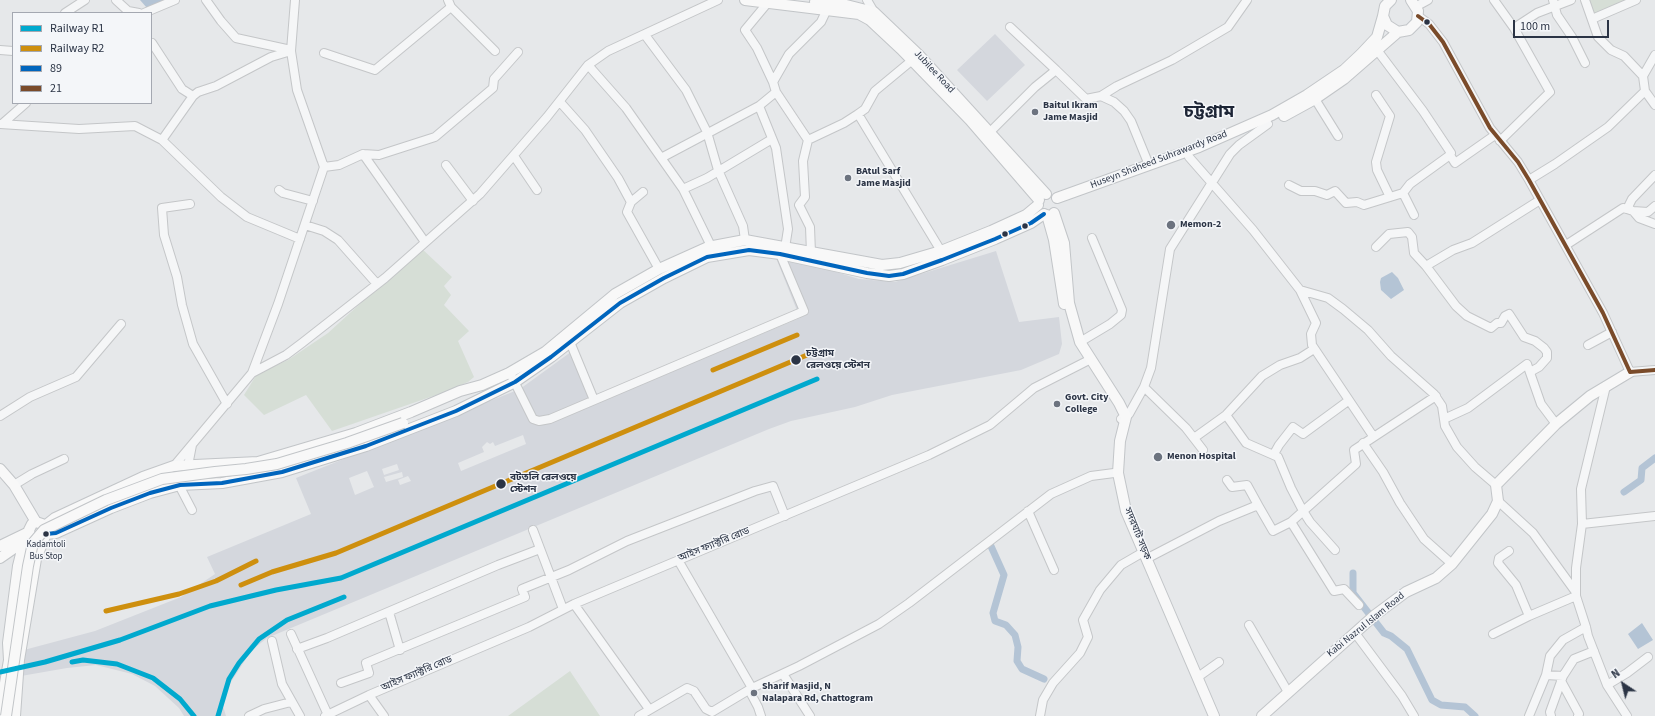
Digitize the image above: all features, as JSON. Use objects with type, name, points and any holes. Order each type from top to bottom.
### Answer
[{"type":"main road","points":[[744,0],[829,7],[859,14],[870,20],[916,58],[1041,200],[1049,214],[1064,244],[1069,303],[1080,342],[1088,360]]},
{"type":"main road","name":"Jubilee Road","points":[[795,0],[829,7],[842,4],[874,12],[916,58],[990,132],[1041,200]]},
{"type":"main road","points":[[1386,6],[1387,25],[1398,32],[1404,32],[1414,26],[1415,8]]},
{"type":"main road","name":"Huseyn Shaheed Suhrawardy Road","points":[[1058,199],[1199,147],[1264,119],[1307,95],[1344,70],[1377,37],[1386,6]]},
{"type":"main road","points":[[1058,199],[1189,157],[1268,124],[1315,98],[1344,79],[1398,32]]},
{"type":"main road","points":[[0,546],[37,532],[56,533],[111,508],[150,493],[180,485],[222,482],[282,472],[366,446],[472,404],[515,382],[570,342],[620,302],[707,257],[749,250],[782,251],[811,253],[882,265],[900,263],[941,251],[1026,215],[1041,200],[1052,194],[1058,199],[1059,208],[1031,223],[995,239],[902,274],[889,276],[867,273],[782,251],[745,240],[711,246],[659,269],[615,294],[545,352],[509,373],[482,385],[468,389],[404,415],[308,448],[258,462],[188,467],[174,466],[143,477],[55,518],[37,532],[20,545],[0,558]]},
{"type":"main road","points":[[1049,214],[1067,322],[1075,342],[1119,403],[1123,418]]},
{"type":"main road","points":[[867,273],[871,263]]},
{"type":"main road","points":[[1498,501],[1496,485],[1556,424],[1590,396],[1630,372]]},
{"type":"main road","points":[[403,423],[441,406],[468,389]]},
{"type":"main road","points":[[6,716],[28,566],[33,543],[44,530],[106,500],[162,479],[214,472],[246,470],[277,464],[347,444],[403,423],[452,408],[472,404]]},
{"type":"main road","name":"সদরঘাট সড়ক","points":[[1123,418],[1116,440],[1114,473],[1124,518],[1198,677],[1214,716]]},
{"type":"main road","name":"সদরঘাট সড়ক","points":[[1123,418],[1118,478],[1128,516],[1143,557],[1209,716]]},
{"type":"main road","points":[[0,469],[14,485],[37,532],[36,559],[19,660],[15,716]]},
{"type":"main road","name":"Kabi Nazrul Islam Road","points":[[1262,716],[1373,617],[1406,592],[1436,578],[1452,564],[1482,527],[1498,501]]},
{"type":"main road","points":[[0,712],[9,660],[8,643],[18,566],[22,550],[37,532]]},
{"type":"street","points":[[67,12],[85,0]]},
{"type":"street","points":[[116,0],[128,11],[134,12]]},
{"type":"street","points":[[146,12],[175,0]]},
{"type":"street","points":[[206,0],[221,21],[236,38],[291,51]]},
{"type":"street","points":[[174,466],[252,373],[305,225],[324,167],[297,90],[291,51],[295,0]]},
{"type":"street","points":[[252,373],[286,355],[302,343],[377,284],[473,200],[514,156],[560,102],[571,84],[588,65],[608,51],[718,0]]},
{"type":"street","points":[[867,0],[874,12]]},
{"type":"street","points":[[1010,27],[1086,99],[1101,96],[1116,86],[1172,60],[1228,27],[1247,0]]},
{"type":"street","points":[[1428,0],[1415,8],[1444,42],[1478,108],[1529,180],[1566,245],[1612,332],[1630,372],[1655,370]]},
{"type":"street","points":[[1377,50],[1427,117],[1451,153],[1450,156],[1457,163],[1498,138],[1550,92],[1514,28],[1494,0]]},
{"type":"street","points":[[1514,28],[1537,12],[1554,3],[1571,0]]},
{"type":"street","points":[[1585,0],[1598,37],[1611,50],[1624,56],[1643,76],[1645,91],[1655,105]]},
{"type":"street","points":[[1592,19],[1636,0]]},
{"type":"street","points":[[769,1],[745,30],[757,48],[773,82],[776,92],[808,140],[802,161],[805,197],[799,204],[810,227],[811,253]]},
{"type":"street","points":[[1554,3],[1557,15],[1572,37],[1585,63]]},
{"type":"street","points":[[324,53],[375,70],[450,4],[495,51]]},
{"type":"street","points":[[773,82],[789,54],[821,22],[829,7]]},
{"type":"street","points":[[645,34],[686,90],[707,132],[718,170],[743,226],[745,240]]},
{"type":"street","points":[[152,43],[182,89],[193,96]]},
{"type":"street","points":[[0,50],[12,51]]},
{"type":"street","points":[[162,140],[193,96],[216,86],[271,57],[291,51]]},
{"type":"street","points":[[324,167],[339,165],[363,154],[379,155],[435,138],[493,88],[494,79],[518,52]]},
{"type":"street","points":[[1643,76],[1655,55]]},
{"type":"street","points":[[808,140],[844,124],[865,109],[875,90],[916,58]]},
{"type":"street","points":[[588,65],[626,108],[683,189],[711,246]]},
{"type":"street","points":[[990,132],[1035,87],[1056,70]]},
{"type":"street","points":[[1529,180],[1608,127],[1645,91]]},
{"type":"street","points":[[661,158],[707,132],[759,106],[776,92]]},
{"type":"street","points":[[1376,95],[1390,116],[1376,162],[1377,170],[1390,196]]},
{"type":"street","points":[[1101,96],[1114,102],[1124,111],[1131,121],[1149,165]]},
{"type":"street","points":[[1315,98],[1338,136]]},
{"type":"street","points":[[560,102],[585,130],[618,178],[631,202]]},
{"type":"street","points":[[1,124],[25,104]]},
{"type":"street","points":[[509,373],[533,419],[539,421],[550,419],[804,311],[782,251],[788,229],[776,148],[759,106]]},
{"type":"street","points":[[858,114],[941,251]]},
{"type":"street","points":[[1,124],[79,129],[135,126],[162,140],[221,197],[247,218],[300,239]]},
{"type":"street","points":[[1123,418],[1144,387],[1151,368],[1157,339],[1170,249],[1220,168],[1239,145],[1268,124]]},
{"type":"street","points":[[683,189],[707,178],[718,170],[772,139]]},
{"type":"street","points":[[363,154],[425,242]]},
{"type":"street","points":[[514,156],[537,190]]},
{"type":"street","points":[[1289,185],[1301,191],[1315,191],[1327,195],[1335,191],[1346,204],[1356,202],[1364,205],[1402,193],[1410,184],[1450,156]]},
{"type":"street","points":[[1189,157],[1253,230],[1300,290],[1316,322],[1311,334],[1314,349],[1348,401],[1374,436]]},
{"type":"street","points":[[446,165],[473,200]]},
{"type":"street","points":[[1630,210],[1632,199],[1655,175]]},
{"type":"street","points":[[279,190],[283,193],[313,201]]},
{"type":"street","points":[[643,192],[631,202],[627,212],[659,269]]},
{"type":"street","points":[[1402,193],[1414,215]]},
{"type":"street","points":[[1426,266],[1492,231],[1540,200]]},
{"type":"street","points":[[190,204],[162,208],[164,235],[177,277],[182,305],[193,344],[227,404]]},
{"type":"street","points":[[1566,245],[1623,208],[1648,212],[1655,206]]},
{"type":"street","points":[[1630,210],[1639,218],[1655,224]]},
{"type":"street","points":[[305,225],[324,231],[338,240],[377,284]]},
{"type":"street","points":[[1376,247],[1389,234],[1408,232],[1412,237],[1414,253],[1426,266],[1456,306],[1467,316],[1491,328],[1496,323],[1501,323],[1505,316],[1509,314],[1524,337],[1535,341],[1544,348],[1546,358],[1539,367],[1530,372]]},
{"type":"street","points":[[1080,342],[1110,324],[1121,315],[1122,310],[1092,238]]},
{"type":"street","points":[[1300,290],[1328,298],[1343,309],[1368,330],[1391,356],[1436,396],[1442,406],[1445,426],[1457,447],[1475,467],[1496,485]]},
{"type":"street","points":[[0,416],[30,397],[76,377],[121,324]]},
{"type":"street","points":[[1588,345],[1612,332]]},
{"type":"street","points":[[570,342],[594,400]]},
{"type":"street","points":[[1194,438],[1226,415],[1262,376],[1280,365],[1300,358],[1314,349]]},
{"type":"street","name":"আইস ফ্যাক্টরি রোড","points":[[326,715],[369,695],[529,627],[574,604],[929,455],[990,425],[1034,388],[1088,360]]},
{"type":"street","points":[[1444,419],[1468,408],[1526,364],[1528,365],[1541,404],[1556,424]]},
{"type":"street","points":[[1576,594],[1582,524],[1581,489],[1606,386]]},
{"type":"street","points":[[1144,387],[1194,438],[1203,450]]},
{"type":"street","points":[[1227,480],[1232,487],[1247,485],[1273,531],[1290,522],[1303,512],[1356,464],[1354,450],[1436,396]]},
{"type":"street","points":[[1274,454],[1279,445],[1294,427],[1303,434],[1348,401]]},
{"type":"street","points":[[1226,415],[1246,443],[1278,457],[1290,488],[1303,512],[1335,550]]},
{"type":"street","points":[[1363,443],[1383,472],[1400,503],[1424,539],[1452,564]]},
{"type":"street","points":[[192,444],[188,467],[180,485],[192,510]]},
{"type":"street","points":[[14,485],[32,474],[64,460]]},
{"type":"street","points":[[639,716],[687,688],[694,691],[706,709],[712,712],[750,689],[783,674],[879,624],[909,603],[1051,494],[1091,476],[1114,473]]},
{"type":"street","points":[[341,683],[369,673],[366,663],[525,597],[522,589],[569,570],[627,541],[755,491],[773,486],[786,516]]},
{"type":"street","points":[[1498,501],[1533,533],[1576,594],[1588,636],[1607,685],[1627,716]]},
{"type":"street","points":[[1040,716],[1043,700],[1053,683],[1080,653],[1088,637],[1083,620],[1094,600],[1122,565],[1258,505]]},
{"type":"street","points":[[1028,511],[1054,570]]},
{"type":"street","points":[[1582,524],[1655,516]]},
{"type":"street","points":[[1290,522],[1334,590],[1344,589],[1359,605]]},
{"type":"street","points":[[533,530],[550,577],[564,609]]},
{"type":"street","points":[[297,649],[327,638],[498,565],[540,549]]},
{"type":"street","points":[[1509,551],[1499,558],[1498,562],[1516,585],[1529,616]]},
{"type":"street","points":[[678,560],[750,689],[761,716]]},
{"type":"street","points":[[1492,634],[1576,594]]},
{"type":"street","points":[[574,604],[649,709]]},
{"type":"street","points":[[389,612],[400,650]]},
{"type":"street","points":[[1249,625],[1288,692]]},
{"type":"street","points":[[1529,716],[1546,675],[1550,656],[1563,640],[1586,627]]},
{"type":"street","points":[[1355,633],[1402,696],[1414,716]]},
{"type":"street","points":[[291,634],[326,715]]},
{"type":"street","points":[[272,641],[282,684],[300,716]]},
{"type":"street","points":[[1551,716],[1550,712],[1562,678],[1574,660],[1594,651]]},
{"type":"street","points":[[1607,685],[1627,674],[1648,657]]},
{"type":"street","points":[[1198,677],[1220,662]]},
{"type":"street","points":[[783,674],[810,716]]},
{"type":"street","points":[[1546,675],[1562,678]]},
{"type":"street","points":[[1562,678],[1579,714],[1578,716]]},
{"type":"street","points":[[369,695],[384,716]]},
{"type":"street","points":[[249,716],[264,709],[291,702]]},
{"type":"shaded area","points":[[1587,0],[1629,0],[1594,15]]},
{"type":"shaded area","points":[[995,34],[1025,65],[987,101],[957,70]]},
{"type":"shaded area","points":[[421,248],[452,277],[444,286],[451,295],[444,305],[469,331],[458,341],[474,377],[468,382],[442,393],[332,431],[306,395],[264,415],[244,395],[257,374],[288,360],[328,333]]},
{"type":"shaded area","name":"চট্টগ্রাম রেলওয়ে স্টেশন","points":[[996,251],[1019,322],[1059,317],[1062,344],[1059,354],[1021,370],[892,395],[855,407],[791,421],[267,638],[251,651],[229,685],[223,706],[226,716],[184,716],[179,708],[155,686],[132,674],[96,665],[67,668],[21,676],[24,650],[95,631],[181,597],[215,574],[207,557],[311,514],[296,478],[520,389],[575,349],[598,402],[800,318],[776,258],[817,266],[859,279],[895,282]],"holes":[[[523,435],[526,444],[461,471],[458,463],[484,452],[482,447],[487,442],[490,444],[493,442],[495,446]],[[397,464],[399,470],[384,475],[382,469]],[[367,471],[374,487],[355,495],[349,478]],[[402,472],[403,477],[386,482],[384,477]],[[408,476],[411,481],[400,485],[398,480]]]},
{"type":"shaded area","points":[[570,671],[600,716],[508,716]]},
{"type":"water","points":[[140,0],[163,0],[163,2],[147,8]]},
{"type":"water","points":[[1392,272],[1398,278],[1404,290],[1391,299],[1381,290],[1380,282],[1381,278]]},
{"type":"water","points":[[1642,623],[1653,640],[1638,649],[1628,634]]},
{"type":"waterway","points":[[1624,492],[1641,480],[1642,468],[1655,458]]},
{"type":"waterway","points":[[990,544],[1004,575],[993,613],[995,621],[1006,625],[1015,635],[1018,647],[1017,661],[1022,669],[1044,679]]},
{"type":"waterway","points":[[1353,573],[1353,593],[1384,633],[1391,636],[1407,649],[1432,700],[1441,705],[1465,707],[1475,716]]},
{"type":"rail line","name":"R2","points":[[713,370],[797,335]]},
{"type":"rail line","name":"R2","points":[[241,585],[272,572],[336,553],[807,355]]},
{"type":"rail line","name":"R1","points":[[0,672],[45,662],[120,640],[210,606],[276,590],[341,578],[817,379]]},
{"type":"rail line","name":"R2","points":[[106,611],[179,594],[216,581],[256,561]]},
{"type":"rail line","name":"R1","points":[[218,716],[229,679],[239,663],[259,639],[287,620],[344,597]]},
{"type":"rail line","name":"R1","points":[[72,662],[83,660],[117,664],[153,678],[180,699],[194,716]]},
{"type":"transit line","name":"21","points":[[1418,16],[1429,24],[1443,42],[1490,128],[1518,162],[1529,180],[1603,313],[1630,372],[1655,370]]},
{"type":"transit line","name":"89","points":[[46,534],[56,533],[111,508],[150,493],[180,485],[222,483],[282,472],[366,446],[456,411],[515,382],[551,357],[620,303],[664,278],[707,257],[749,250],[780,254],[867,273],[889,276],[903,274],[995,239],[1031,223],[1044,214]]},
{"type":"place","name":"Baitul Ikram Jame Masjid","points":[[1035,112]]},
{"type":"place","name":"BAtul Sarf Jame Masjid","points":[[848,178]]},
{"type":"place","name":"Memon-2","points":[[1171,225]]},
{"type":"place","name":"চট্টগ্রাম রেলওয়ে স্টেশন","points":[[796,360]]},
{"type":"place","name":"Govt. City College","points":[[1057,404]]},
{"type":"place","name":"Menon Hospital","points":[[1158,457]]},
{"type":"place","name":"বটতলি রেলওয়ে স্টেশন","points":[[501,484]]},
{"type":"place","name":"Kadamtoli Bus Stop","points":[[46,534]]},
{"type":"place","name":"Sharif Masjid, N Nalapara Rd, Chattogram","points":[[754,693]]},
{"type":"district","name":"চট্টগ্রাম","points":[[1209,113]]}]
